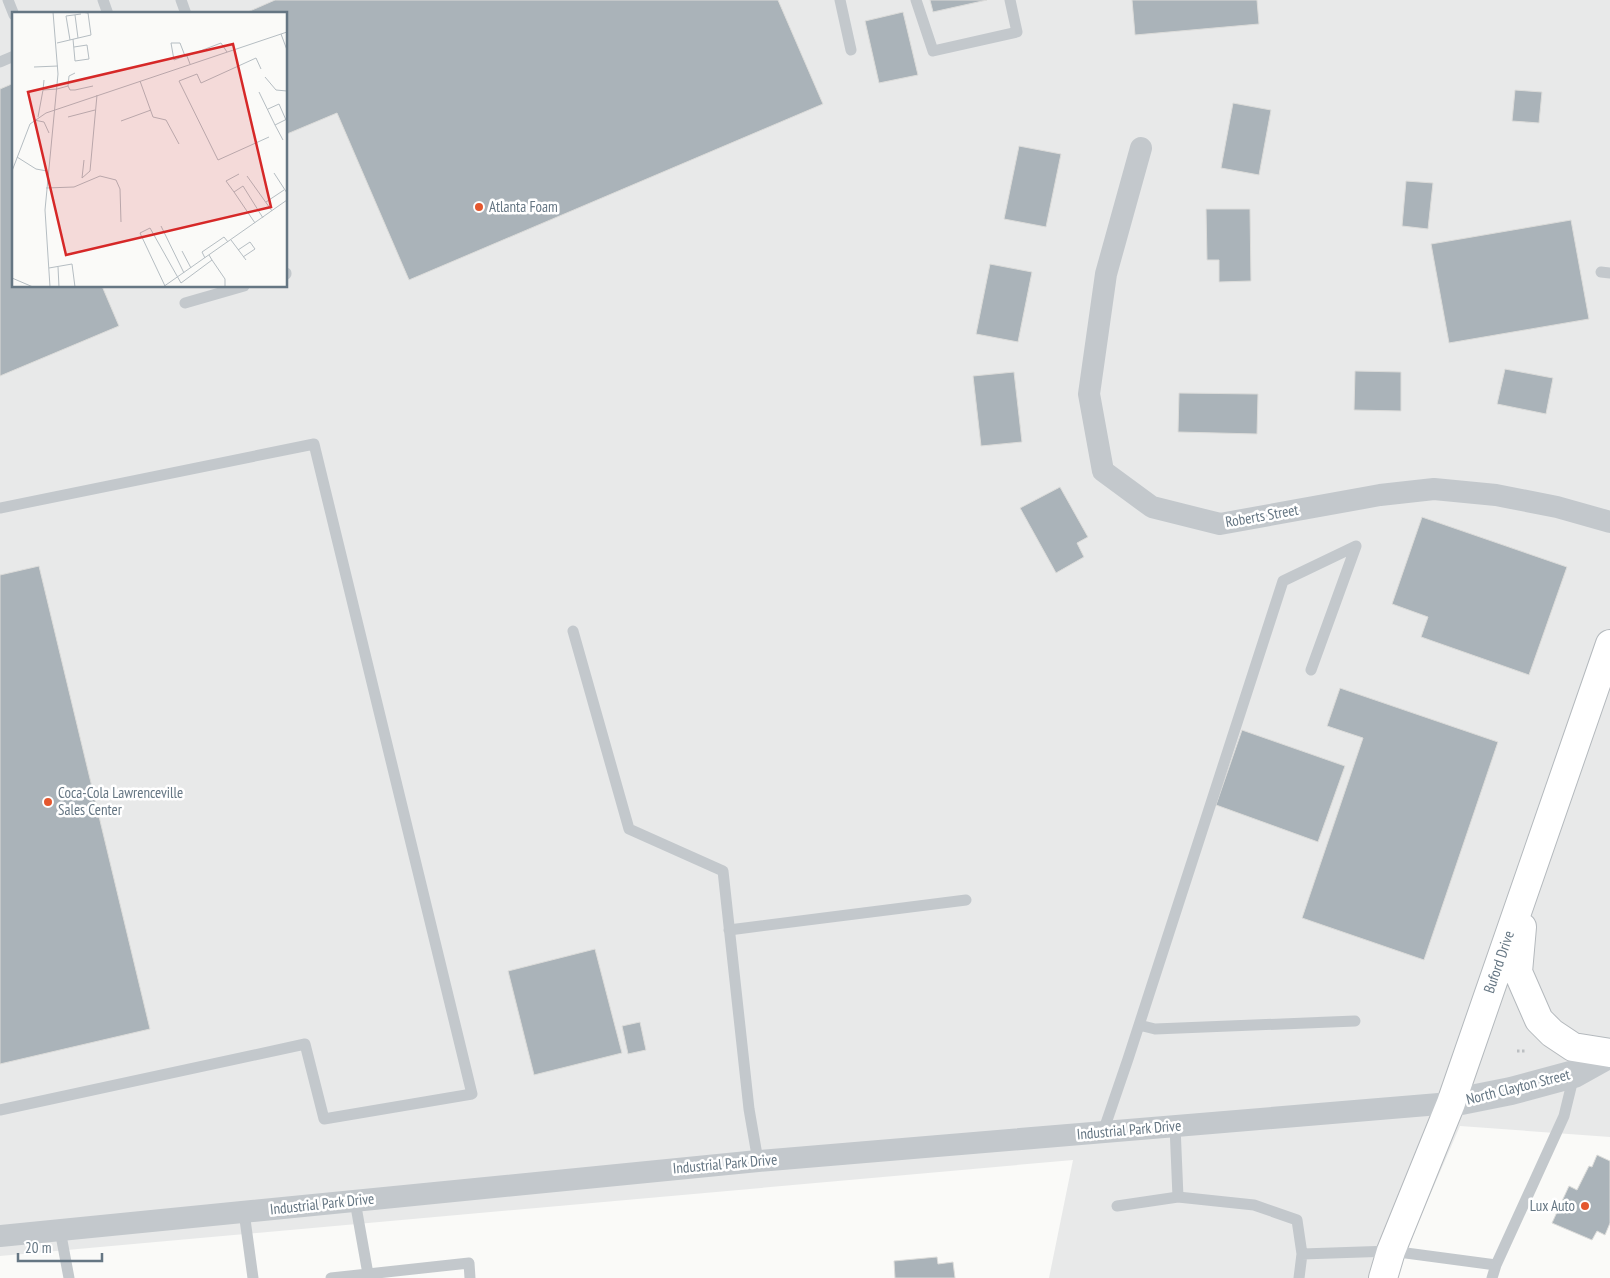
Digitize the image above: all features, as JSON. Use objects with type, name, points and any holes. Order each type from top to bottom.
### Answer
[{"type":"highway","name":"Buford Drive","points":[[1383,1278],[1391,1251],[1451,1103],[1609,653]]},
{"type":"highway","points":[[1526,886],[1518,972],[1535,1013],[1552,1033],[1573,1047],[1610,1053]]},
{"type":"street","name":"Roberts Street","points":[[1141,148],[1106,274],[1089,394],[1103,471],[1152,507],[1220,524],[1380,495],[1434,489],[1496,495],[1556,507],[1610,522]]},
{"type":"street","name":"North Clayton Street","points":[[1451,1103],[1511,1091],[1574,1074],[1610,1053]]},
{"type":"street","name":"Industrial Park Drive","points":[[0,1236],[758,1161],[1451,1103]]},
{"type":"lane","points":[[8,0],[13,12]]},
{"type":"lane","points":[[103,0],[107,12]]},
{"type":"lane","points":[[181,0],[185,12]]},
{"type":"lane","points":[[840,0],[850,50]]},
{"type":"lane","points":[[916,0],[933,51],[1017,32],[1010,0]]},
{"type":"lane","points":[[0,62],[12,57]]},
{"type":"lane","points":[[185,303],[237,288]]},
{"type":"lane","points":[[0,508],[314,444],[472,1094],[324,1119],[305,1044],[0,1110]]},
{"type":"lane","points":[[1103,1132],[1283,581],[1356,546],[1311,670]]},
{"type":"lane","points":[[573,631],[629,829],[723,871],[749,1109],[758,1161]]},
{"type":"lane","points":[[730,930],[966,900]]},
{"type":"lane","points":[[1139,1026],[1155,1029],[1355,1021]]},
{"type":"lane","points":[[1492,1278],[1496,1265],[1564,1116],[1574,1074]]},
{"type":"lane","points":[[1175,1126],[1178,1197]]},
{"type":"lane","points":[[1116,1206],[1178,1197],[1254,1205],[1297,1220],[1302,1254],[1299,1278]]},
{"type":"lane","points":[[355,1201],[368,1274]]},
{"type":"lane","points":[[244,1212],[253,1278]]},
{"type":"lane","points":[[60,1230],[69,1278]]},
{"type":"lane","points":[[1302,1254],[1391,1251],[1496,1265]]},
{"type":"lane","points":[[331,1278],[368,1274],[384,1275],[469,1263],[470,1278]]},
{"type":"path","points":[[1517,1051],[1527,1051]]},
{"type":"shaded area","points":[[0,0],[1610,0],[1610,1137],[1460,1126],[1394,1278],[1049,1278],[1073,1160],[0,1256]]},
{"type":"building","name":"Atlanta Foam","points":[[275,0],[778,0],[823,104],[409,280],[337,113],[288,134],[288,12],[248,12]]},
{"type":"building","points":[[930,0],[987,0],[933,12]]},
{"type":"building","points":[[1132,0],[1257,0],[1259,24],[1135,35]]},
{"type":"building","points":[[903,12],[918,75],[879,83],[865,21]]},
{"type":"building","points":[[12,84],[12,288],[103,288],[119,326],[0,376],[0,89]]},
{"type":"building","points":[[1515,90],[1542,92],[1539,123],[1512,121]]},
{"type":"building","points":[[1233,103],[1271,110],[1259,175],[1221,168]]},
{"type":"building","points":[[1019,146],[1061,154],[1046,227],[1004,219]]},
{"type":"building","points":[[1406,181],[1433,183],[1428,229],[1402,226]]},
{"type":"building","points":[[1206,209],[1250,209],[1251,281],[1219,282],[1219,260],[1207,260]]},
{"type":"building","points":[[1571,220],[1589,319],[1449,343],[1431,244]]},
{"type":"building","points":[[990,264],[1032,272],[1018,342],[976,334]]},
{"type":"building","points":[[1505,369],[1553,378],[1546,414],[1497,404]]},
{"type":"building","points":[[1355,371],[1401,372],[1401,411],[1354,410]]},
{"type":"building","points":[[1014,372],[1022,442],[981,446],[973,376]]},
{"type":"building","points":[[1179,393],[1258,394],[1257,434],[1178,432]]},
{"type":"building","points":[[1060,487],[1088,537],[1077,543],[1084,557],[1056,573],[1020,508]]},
{"type":"building","points":[[1422,517],[1567,567],[1529,675],[1421,637],[1428,617],[1392,604]]},
{"type":"building","name":"Coca-Cola Lawrenceville Sales Center","points":[[39,566],[150,1029],[0,1064],[0,575]]},
{"type":"building","points":[[1340,688],[1498,742],[1424,960],[1302,918],[1363,738],[1327,726]]},
{"type":"building","points":[[1242,730],[1345,766],[1318,842],[1216,805]]},
{"type":"building","points":[[595,949],[622,1053],[534,1075],[508,971]]},
{"type":"building","points":[[640,1022],[646,1050],[628,1054],[622,1026]]},
{"type":"building","name":"Lux Auto","points":[[1597,1155],[1610,1161],[1610,1223],[1605,1235],[1597,1231],[1592,1240],[1552,1223],[1569,1186],[1577,1190],[1589,1166],[1592,1167]]},
{"type":"building","points":[[937,1257],[938,1264],[953,1262],[955,1278],[895,1278],[894,1261]]},
{"type":"place","name":"Atlanta Foam","points":[[479,207]]},
{"type":"place","name":"Coca-Cola Lawrenceville Sales Center","points":[[48,802]]},
{"type":"place","name":"Lux Auto","points":[[1585,1206]]}]
